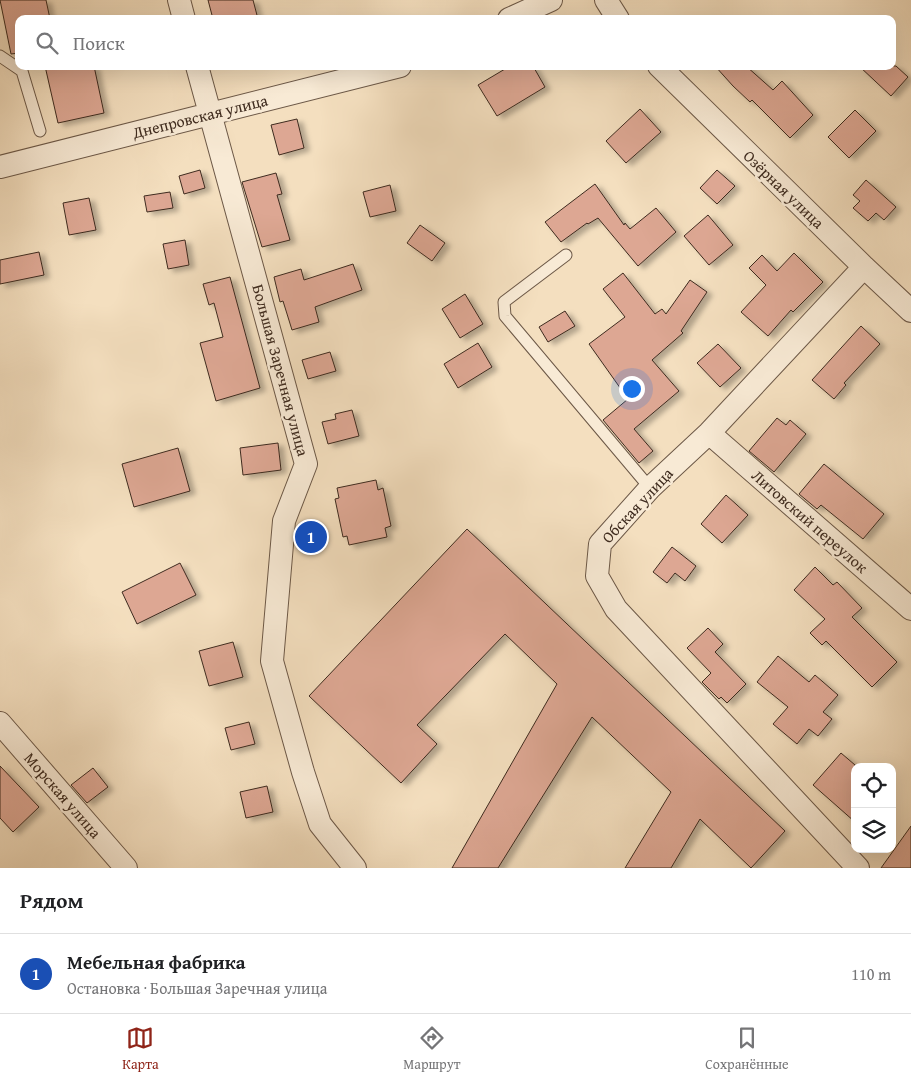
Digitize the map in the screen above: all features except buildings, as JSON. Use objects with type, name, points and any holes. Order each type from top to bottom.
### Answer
[{"type":"street","points":[[179,0],[183,15]]},
{"type":"street","points":[[518,15],[551,0]]},
{"type":"street","points":[[606,0],[615,15]]},
{"type":"street","name":"Большая Заречная улица","points":[[198,70],[306,464],[284,521],[272,661],[303,772],[320,824],[354,868]]},
{"type":"street","name":"Днепровская улица","points":[[0,167],[384,70]]},
{"type":"street","name":"Озёрная улица","points":[[663,70],[911,311]]},
{"type":"street","name":"Обская улица","points":[[858,868],[616,609],[597,576],[600,544],[650,488],[709,433],[864,267]]},
{"type":"street","name":"Литовский переулок","points":[[709,433],[911,609]]},
{"type":"street","name":"Морская улица","points":[[0,722],[126,868]]},
{"type":"lane","points":[[0,56],[15,66]]},
{"type":"lane","points":[[21,70],[40,131]]},
{"type":"lane","points":[[566,255],[504,302],[505,316],[650,488]]},
{"type":"place","name":"Мебельная фабрика","points":[[311,537]]}]
